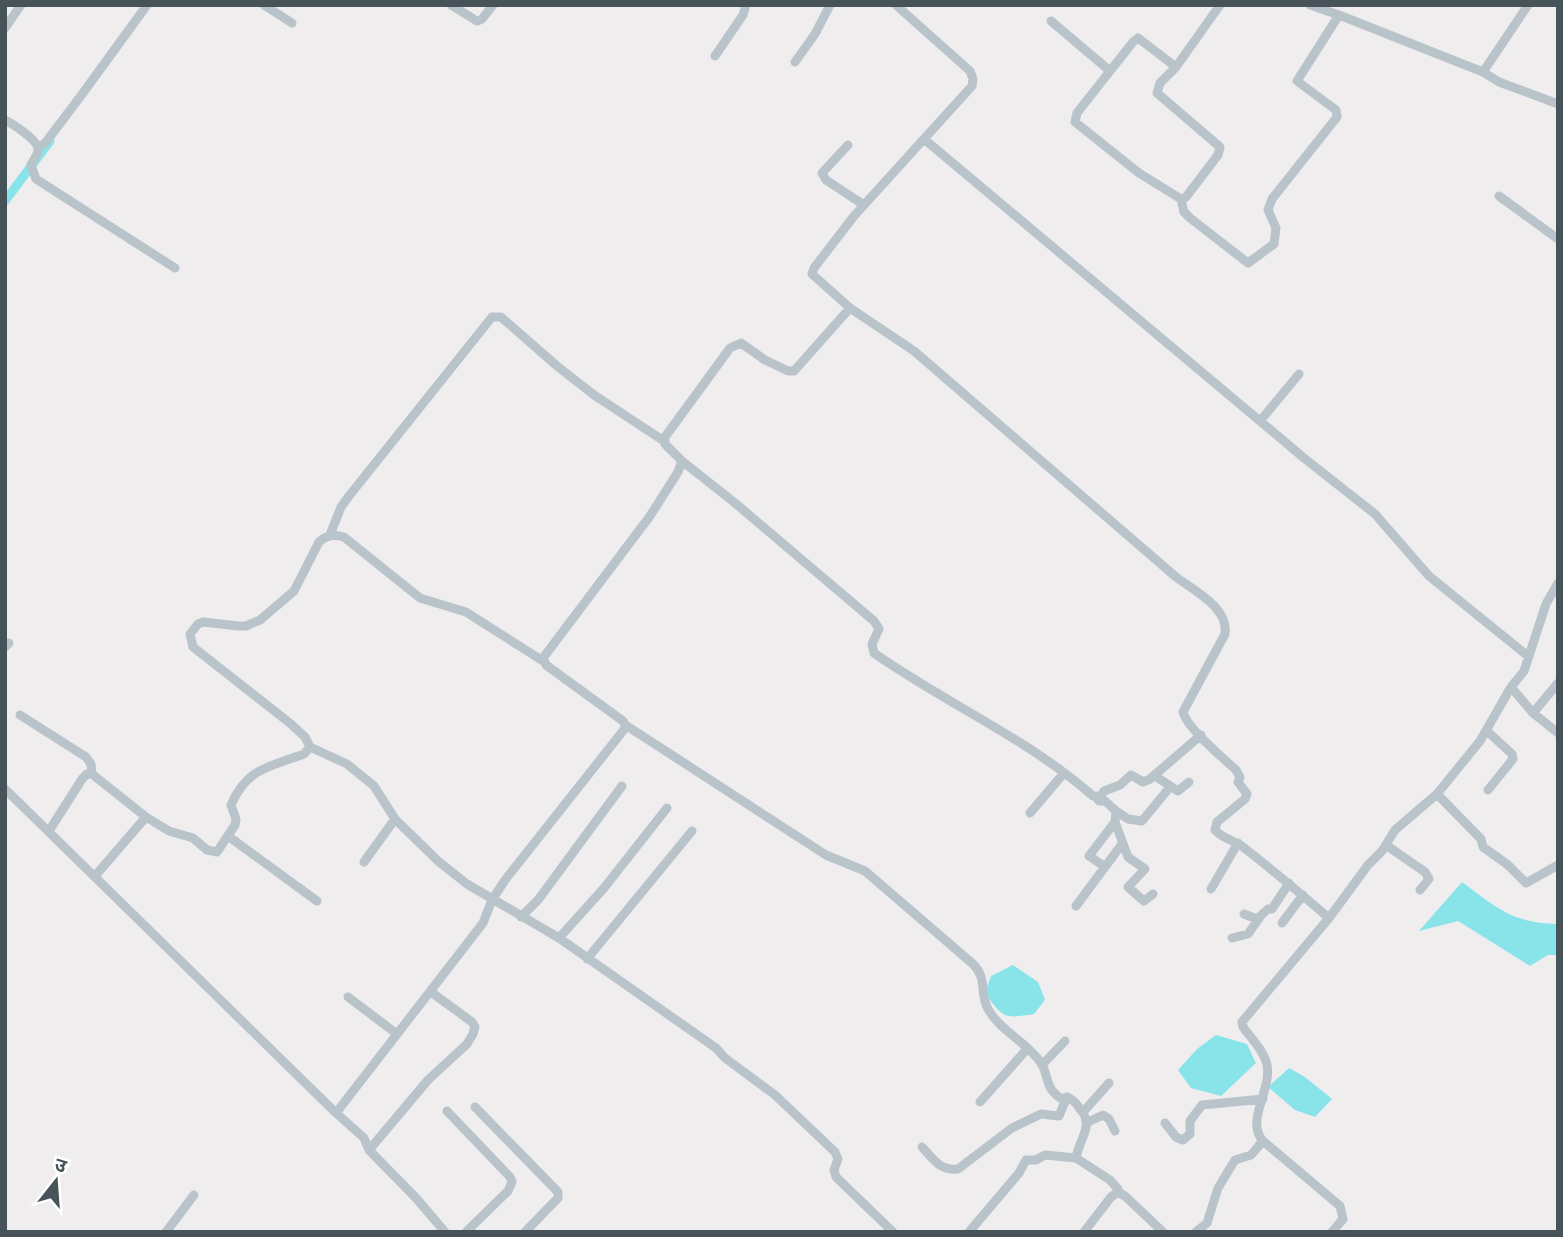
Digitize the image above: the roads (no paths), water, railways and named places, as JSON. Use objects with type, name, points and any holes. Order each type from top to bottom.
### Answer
[{"type":"street","points":[[5,28],[20,5]]},
{"type":"street","points":[[147,5],[46,142],[38,148],[32,169],[40,183],[176,268]]},
{"type":"street","points":[[264,5],[292,23]]},
{"type":"street","points":[[452,5],[477,21],[482,19],[493,5]]},
{"type":"street","points":[[715,56],[743,15],[746,5]]},
{"type":"street","points":[[795,62],[816,34],[830,5]]},
{"type":"street","points":[[895,5],[971,71],[972,86],[864,205],[813,271],[814,277],[850,308],[914,351],[1219,611],[1225,621],[1225,634],[1183,712],[1192,729],[1236,770],[1240,777],[1238,782],[1247,794],[1245,799],[1215,826],[1218,833],[1238,844],[1289,883],[1329,918]]},
{"type":"street","points":[[1181,199],[1186,197],[1220,151],[1216,142],[1157,93],[1160,83],[1177,66],[1220,5]]},
{"type":"street","points":[[1310,5],[1558,104]]},
{"type":"street","points":[[1483,72],[1528,5]]},
{"type":"street","points":[[1177,66],[1138,38],[1132,42],[1077,113],[1075,122],[1139,173],[1181,199],[1184,212],[1190,218],[1248,262],[1274,244],[1276,228],[1268,210],[1269,205],[1338,117],[1336,110],[1297,81],[1339,15]]},
{"type":"street","points":[[1051,22],[1110,71]]},
{"type":"street","points":[[5,120],[21,130],[38,148]]},
{"type":"street","points":[[924,139],[1375,514],[1429,576],[1529,657]]},
{"type":"street","points":[[848,145],[822,173],[826,180],[864,205]]},
{"type":"street","points":[[1499,196],[1558,239]]},
{"type":"street","points":[[664,440],[730,348],[741,343],[765,360],[788,371],[794,371],[800,368],[850,308]]},
{"type":"street","points":[[893,1232],[836,1177],[834,1170],[838,1159],[835,1152],[775,1095],[725,1058],[716,1048],[559,938],[492,900],[457,876],[394,820],[374,786],[347,764],[310,747],[305,737],[291,724],[193,647],[190,634],[203,622],[246,626],[260,620],[294,591],[319,542],[330,535],[341,507],[349,496],[492,317],[501,317],[585,389],[664,440],[668,448],[682,461],[874,621],[879,629],[872,644],[874,653],[928,689],[1035,752],[1099,801],[1105,801],[1128,819],[1142,821],[1170,787]]},
{"type":"street","points":[[1260,421],[1299,374]]},
{"type":"street","points":[[543,661],[545,654],[650,516],[682,461]]},
{"type":"street","points":[[330,535],[344,537],[420,598],[466,612],[543,661],[627,726],[826,855],[859,867],[872,875],[978,969],[983,980],[988,1008],[1002,1026],[1042,1065],[1049,1088],[1062,1099],[1067,1097]]},
{"type":"street","points":[[1332,1232],[1343,1219],[1340,1206],[1263,1141],[1256,1130],[1268,1076],[1267,1064],[1242,1022],[1329,918],[1395,830],[1437,794],[1487,731],[1511,687],[1524,671],[1546,604],[1557,584]]},
{"type":"street","points":[[1533,713],[1558,683]]},
{"type":"street","points":[[1511,687],[1533,713],[1558,733]]},
{"type":"street","points":[[20,715],[86,757],[91,764],[92,774]]},
{"type":"street","points":[[336,1113],[483,923],[492,900],[627,726]]},
{"type":"street","points":[[1487,731],[1513,754],[1513,759],[1488,790]]},
{"type":"street","points":[[1096,797],[1120,785],[1131,775],[1143,782],[1155,776],[1201,735]]},
{"type":"street","points":[[49,831],[82,779],[87,774],[92,774],[146,817],[169,831],[193,838],[212,852],[217,852],[236,822],[231,806],[247,778],[304,754],[310,747]]},
{"type":"street","points":[[1030,813],[1064,773]]},
{"type":"street","points":[[1155,776],[1178,791],[1189,782]]},
{"type":"street","points":[[522,917],[538,900],[622,786]]},
{"type":"street","points":[[7,794],[49,831],[364,1138],[369,1150],[416,1198],[444,1232]]},
{"type":"street","points":[[1437,794],[1482,839],[1483,847],[1508,865],[1525,883],[1558,865]]},
{"type":"street","points":[[559,938],[604,888],[667,808]]},
{"type":"street","points":[[1116,811],[1115,822],[1128,857],[1145,869],[1128,887],[1143,901],[1153,894]]},
{"type":"street","points":[[94,876],[146,817]]},
{"type":"street","points":[[364,862],[394,820]]},
{"type":"street","points":[[1104,866],[1089,856],[1115,822]]},
{"type":"street","points":[[587,959],[692,831]]},
{"type":"street","points":[[228,836],[317,901]]},
{"type":"street","points":[[1076,906],[1122,844]]},
{"type":"street","points":[[1211,889],[1238,844]]},
{"type":"street","points":[[1386,845],[1425,872],[1429,879],[1420,890]]},
{"type":"street","points":[[1232,938],[1248,934],[1260,917],[1268,909],[1272,909],[1289,883]]},
{"type":"street","points":[[1282,923],[1303,895]]},
{"type":"street","points":[[1244,914],[1258,919],[1260,917]]},
{"type":"street","points":[[369,1150],[421,1087],[467,1044],[473,1034],[475,1027],[472,1022],[431,992]]},
{"type":"street","points":[[348,997],[397,1034]]},
{"type":"street","points":[[1042,1065],[1065,1041]]},
{"type":"street","points":[[980,1102],[1027,1049]]},
{"type":"street","points":[[1084,1111],[1109,1083]]},
{"type":"street","points":[[1067,1097],[1084,1111],[1088,1122],[1076,1158]]},
{"type":"street","points":[[922,1147],[939,1166],[958,1169],[1012,1128],[1041,1114],[1059,1116],[1067,1097]]},
{"type":"street","points":[[1165,1123],[1176,1137],[1183,1140],[1191,1134],[1190,1121],[1202,1105],[1263,1100]]},
{"type":"street","points":[[475,1107],[558,1192],[558,1198],[525,1232]]},
{"type":"street","points":[[447,1111],[512,1182],[508,1191],[466,1232]]},
{"type":"street","points":[[1088,1122],[1103,1115],[1109,1119],[1115,1131]]},
{"type":"street","points":[[1196,1232],[1207,1223],[1218,1188],[1235,1160],[1251,1155],[1263,1141]]},
{"type":"street","points":[[969,1232],[1019,1173],[1026,1160],[1036,1160],[1045,1155],[1076,1158],[1110,1180],[1118,1192],[1163,1232]]},
{"type":"street","points":[[1084,1232],[1118,1192]]},
{"type":"street","points":[[166,1232],[194,1195]]},
{"type":"water","points":[[1462,882],[1517,917],[1558,924],[1558,955],[1548,955],[1530,966],[1458,921],[1419,931]]},
{"type":"water","points":[[1013,965],[1038,982],[1045,1000],[1034,1014],[1005,1015],[985,993],[991,976]]},
{"type":"water","points":[[1216,1035],[1247,1044],[1256,1063],[1221,1096],[1191,1088],[1178,1070],[1197,1049]]},
{"type":"water","points":[[1289,1068],[1332,1099],[1315,1117],[1295,1110],[1268,1087]]},
{"type":"waterway","points":[[5,201],[50,141]]}]
